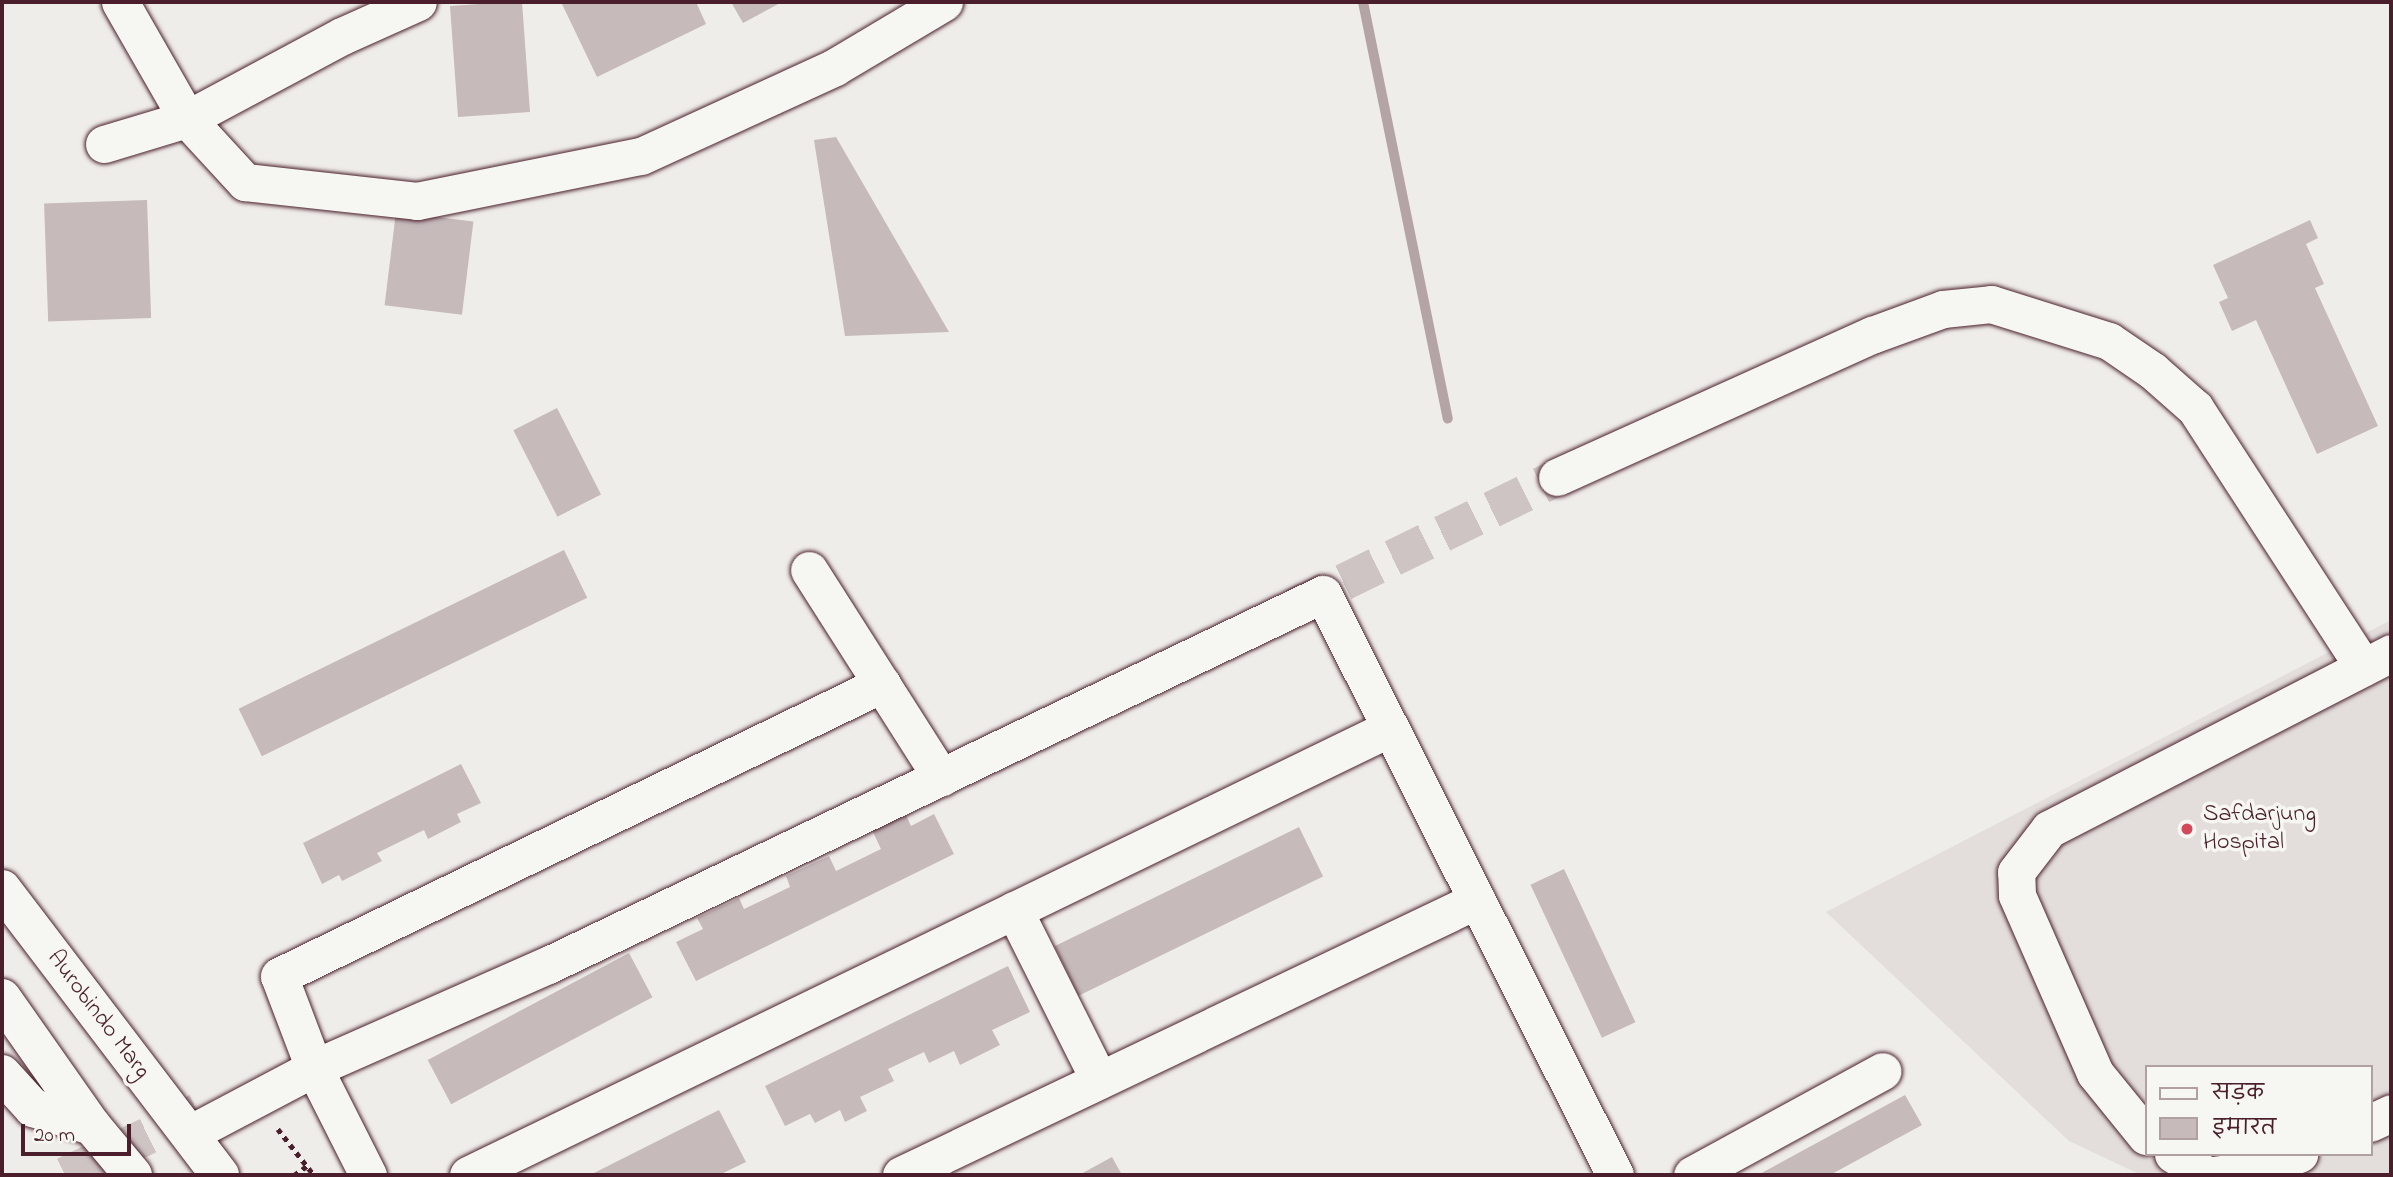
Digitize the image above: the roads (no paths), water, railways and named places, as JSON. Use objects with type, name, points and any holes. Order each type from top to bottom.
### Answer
[{"type":"highway","name":"Aurobindo Marg","points":[[2,889],[220,1175]]},
{"type":"highway","points":[[2,999],[93,1126],[133,1175]]},
{"type":"highway","points":[[2,1074],[33,1108],[93,1126]]},
{"type":"street","points":[[120,2],[187,119],[245,182],[417,201],[642,156],[835,67],[944,2]]},
{"type":"street","points":[[104,144],[187,119],[342,36],[418,2]]},
{"type":"street","points":[[1557,477],[1872,335],[1943,309],[1991,304],[2109,341],[2153,371],[2195,408],[2377,660],[2049,829],[2016,872],[2017,895],[2095,1073],[2144,1134]]},
{"type":"street","points":[[809,570],[941,777]]},
{"type":"street","points":[[188,1134],[314,1068],[548,965],[1323,594],[1615,1175]]},
{"type":"street","points":[[368,1175],[314,1068],[279,976],[882,684]]},
{"type":"street","points":[[468,1175],[1390,728]]},
{"type":"street","points":[[901,1175],[1477,900]]},
{"type":"street","points":[[1014,910],[1099,1080]]},
{"type":"street","points":[[1692,1175],[1883,1071]]},
{"type":"street","points":[[2372,1122],[2391,1112]]},
{"type":"street","points":[[2176,1156],[2206,1175]]},
{"type":"street","points":[[2213,1175],[2258,1169],[2294,1156]]},
{"type":"waterway","points":[[1363,2],[1448,418]]},
{"type":"tunnel","points":[[1294,606],[1557,477]]},
{"type":"tunnel","points":[[65,1175],[205,1108]]},
{"type":"place","name":"Safdarjung Hospital","points":[[2187,829]]}]
